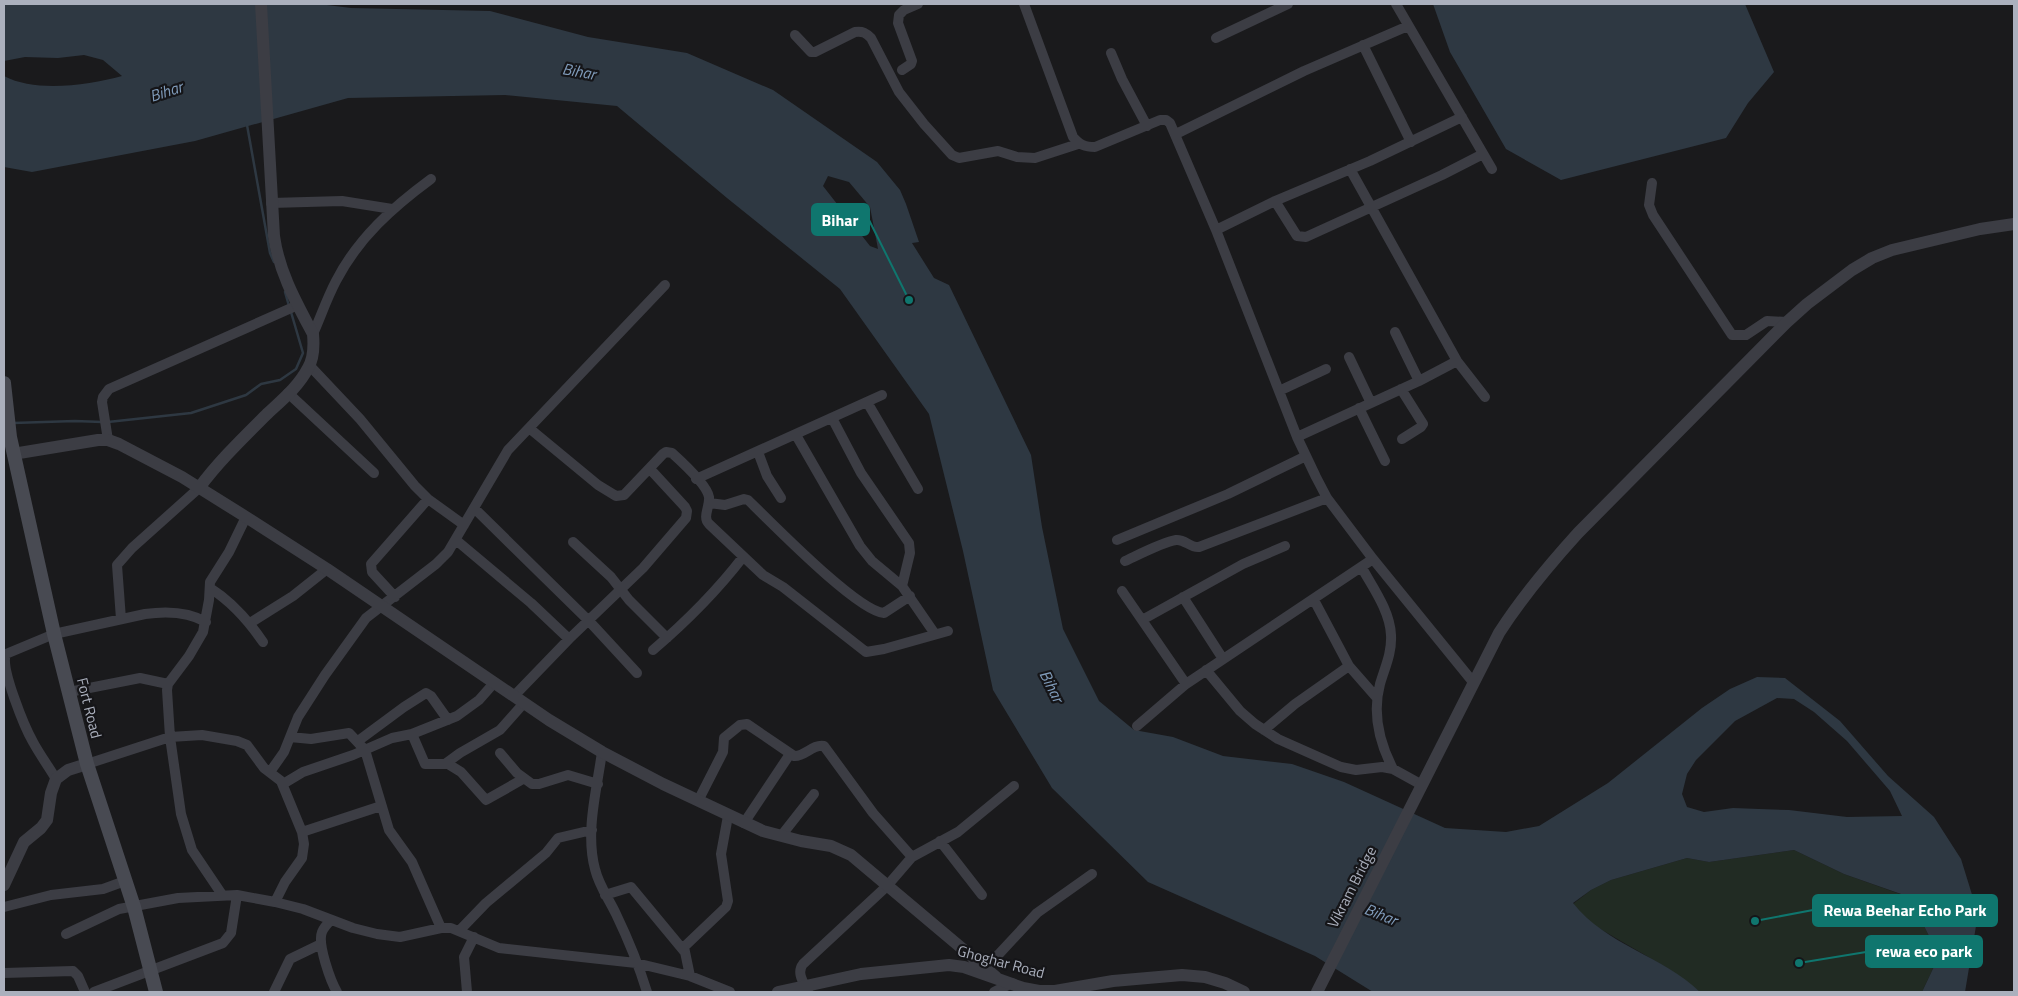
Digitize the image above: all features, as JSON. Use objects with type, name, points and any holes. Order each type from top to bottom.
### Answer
[{"type":"main road","name":"Fort Road","points":[[4,383],[13,454],[54,634],[87,764],[134,907],[156,992]]},
{"type":"street","points":[[121,619],[118,565],[132,548],[199,488],[228,452],[288,393],[310,366],[314,344],[313,334],[283,277],[276,255],[271,203],[262,4]]},
{"type":"street","points":[[902,70],[911,64],[912,61],[898,23],[899,15],[904,10],[918,4]]},
{"type":"street","points":[[1024,4],[1073,137],[1078,144],[1096,147],[1160,120],[1166,120],[1170,123],[1216,230],[1297,436],[1327,498],[1373,559],[1473,682]]},
{"type":"street","points":[[1216,38],[1288,4]]},
{"type":"street","points":[[1396,4],[1492,170]]},
{"type":"street","points":[[1176,134],[1363,45],[1408,26]]},
{"type":"street","points":[[796,35],[811,52],[815,52],[855,32],[861,31],[867,34],[871,38],[899,92],[952,155],[959,158],[998,151],[1017,157],[1035,158],[1078,144]]},
{"type":"street","points":[[1363,45],[1411,142]]},
{"type":"street","points":[[1111,53],[1117,70],[1147,126]]},
{"type":"street","points":[[1216,230],[1275,201],[1411,142],[1462,117]]},
{"type":"street","points":[[1275,201],[1294,232],[1301,238],[1442,176],[1483,154]]},
{"type":"street","points":[[1350,169],[1457,361],[1484,398]]},
{"type":"street","points":[[313,334],[336,281],[349,260],[392,209],[431,179]]},
{"type":"street","points":[[1652,183],[1649,205],[1653,215],[1732,335],[1746,335],[1768,321],[1787,322]]},
{"type":"street","points":[[271,203],[342,202],[392,209]]},
{"type":"street","name":"Vikram Bridge","points":[[1317,992],[1473,682],[1512,613],[1549,564],[1787,322],[1829,287],[1872,258],[1912,244],[1980,229],[2014,224]]},
{"type":"street","points":[[270,772],[284,752],[298,717],[325,675],[369,615],[382,607],[436,564],[456,540],[508,450],[665,285]]},
{"type":"street","points":[[108,440],[102,402],[109,389],[298,305]]},
{"type":"street","points":[[1394,332],[1419,381]]},
{"type":"street","points":[[1349,357],[1371,403]]},
{"type":"street","points":[[1297,436],[1419,381],[1457,361]]},
{"type":"street","points":[[310,366],[360,419],[428,499],[464,526]]},
{"type":"street","points":[[1279,391],[1326,369]]},
{"type":"street","points":[[1401,389],[1423,424],[1402,439]]},
{"type":"street","points":[[288,393],[374,473]]},
{"type":"street","points":[[696,479],[882,395]]},
{"type":"street","points":[[867,402],[918,489]]},
{"type":"street","points":[[1359,408],[1385,461]]},
{"type":"street","points":[[832,418],[862,473],[909,543],[910,553],[902,586]]},
{"type":"street","points":[[529,428],[598,485],[616,496],[624,495],[663,454],[669,452],[675,456],[707,492],[709,503],[706,521],[763,575],[783,586],[866,652],[884,649],[948,630]]},
{"type":"street","points":[[796,435],[860,546],[872,561],[902,586],[935,634]]},
{"type":"street","points":[[13,454],[86,441],[108,440],[119,444],[199,488],[327,570],[494,683],[602,752],[744,823],[781,836],[842,850],[996,977]]},
{"type":"street","points":[[758,452],[768,476],[781,498]]},
{"type":"street","points":[[1117,540],[1228,494],[1306,456]]},
{"type":"street","points":[[445,764],[500,730],[519,699],[569,639],[648,563],[686,518],[688,515],[685,508],[650,469]]},
{"type":"street","points":[[1125,561],[1174,541],[1184,541],[1191,546],[1198,546],[1327,498]]},
{"type":"street","points":[[395,597],[372,572],[370,567],[428,499]]},
{"type":"street","points":[[709,503],[725,505],[744,499],[748,500],[845,591],[876,611],[884,613],[910,596]]},
{"type":"street","points":[[474,508],[589,621],[637,672]]},
{"type":"street","points":[[223,896],[189,843],[179,804],[170,738],[167,698],[168,684],[199,640],[206,622],[210,582],[229,552],[246,518]]},
{"type":"street","points":[[456,540],[531,603],[569,639]]},
{"type":"street","points":[[573,542],[611,577],[620,590],[667,638]]},
{"type":"street","points":[[1142,620],[1243,564],[1285,546]]},
{"type":"street","points":[[653,650],[716,591],[743,557]]},
{"type":"street","points":[[1137,726],[1186,684],[1373,559]]},
{"type":"street","points":[[1362,568],[1386,614],[1391,634],[1389,659],[1377,698],[1376,719],[1380,738],[1393,769]]},
{"type":"street","points":[[250,623],[293,596],[327,570]]},
{"type":"street","points":[[210,588],[234,606],[250,623],[263,642]]},
{"type":"street","points":[[1122,591],[1186,684]]},
{"type":"street","points":[[1182,597],[1223,659]]},
{"type":"street","points":[[1314,600],[1349,666],[1377,698]]},
{"type":"street","points":[[56,779],[23,721],[5,667],[4,657],[11,651],[54,634],[160,612],[184,613],[206,622]]},
{"type":"street","points":[[1264,730],[1295,704],[1349,666]]},
{"type":"street","points":[[1206,670],[1240,711],[1264,730],[1322,760],[1340,767],[1356,770],[1382,766],[1393,769],[1419,791]]},
{"type":"street","points":[[69,692],[140,678],[168,684]]},
{"type":"street","points":[[283,784],[303,772],[365,750],[392,738],[412,734],[448,720],[472,706],[494,683]]},
{"type":"street","points":[[358,741],[426,693],[431,696],[448,720]]},
{"type":"street","points":[[698,801],[724,752],[724,738],[740,725],[751,725],[790,754],[801,756],[821,745],[827,749],[873,813],[912,857]]},
{"type":"street","points":[[290,737],[315,739],[346,733],[352,734],[358,741],[365,750],[389,830],[412,862],[441,928]]},
{"type":"street","points":[[412,734],[425,764],[445,764],[461,772],[486,800],[523,779]]},
{"type":"street","points":[[4,885],[24,842],[41,828],[46,820],[51,793],[56,779],[68,770],[170,738],[202,735],[244,743],[262,767],[279,778],[283,784],[302,832],[304,844],[302,858],[285,882],[275,902]]},
{"type":"street","points":[[602,752],[592,830],[592,852],[595,869],[605,895],[617,916],[647,992]]},
{"type":"street","points":[[500,753],[528,783],[536,784],[568,775],[598,784]]},
{"type":"street","points":[[744,823],[790,754]]},
{"type":"street","points":[[806,989],[800,970],[803,964],[887,886],[912,857],[968,825],[1014,786]]},
{"type":"street","points":[[781,836],[814,794]]},
{"type":"street","points":[[302,832],[381,806]]},
{"type":"street","points":[[684,951],[685,946],[726,907],[728,900],[721,854],[728,816]]},
{"type":"street","points":[[459,931],[486,903],[546,853],[558,838],[592,830]]},
{"type":"street","points":[[940,842],[982,895]]},
{"type":"street","points":[[986,968],[1037,913],[1092,874]]},
{"type":"street","points":[[4,907],[51,895],[103,890],[125,881]]},
{"type":"street","points":[[605,895],[631,887],[684,951],[690,976]]},
{"type":"street","points":[[94,992],[223,943],[230,933],[237,896]]},
{"type":"street","points":[[66,934],[112,911],[178,898],[237,896],[304,909],[362,931],[390,937],[400,937],[441,928],[459,931],[498,948],[636,963],[690,976],[730,992]]},
{"type":"street","points":[[331,920],[322,932],[321,944],[338,992]]},
{"type":"street","points":[[467,992],[464,957],[474,937]]},
{"type":"street","points":[[274,992],[290,959],[321,944]]},
{"type":"street","name":"Ghoghar Road","points":[[778,992],[806,989],[861,974],[949,965],[964,966],[1023,988],[1038,991],[1055,991],[1113,981],[1182,975],[1205,977],[1225,983],[1244,992]]},
{"type":"street","points":[[4,973],[73,971],[78,976],[85,992]]},
{"type":"street","points":[[994,992],[1012,983]]},
{"type":"shaded area","points":[[1794,850],[1844,874],[1900,894],[1921,920],[1939,956],[1922,992],[1700,992],[1669,969],[1590,923],[1573,904],[1591,890],[1611,880],[1687,858],[1709,862]]},
{"type":"water","points":[[4,4],[319,4],[351,8],[490,11],[588,37],[687,53],[773,90],[877,162],[900,190],[919,242],[912,243],[934,278],[949,285],[1031,455],[1042,527],[1063,629],[1099,701],[1134,730],[1173,737],[1223,756],[1292,764],[1344,782],[1445,828],[1506,832],[1539,826],[1608,783],[1702,708],[1730,689],[1757,677],[1785,678],[1840,721],[1888,776],[1934,817],[1961,859],[1978,914],[1965,992],[1922,992],[1939,956],[1921,920],[1901,894],[1844,874],[1794,850],[1709,862],[1687,858],[1611,880],[1591,890],[1573,903],[1602,930],[1669,969],[1700,992],[1373,992],[1315,956],[1148,882],[1052,788],[993,690],[963,551],[929,414],[840,289],[617,106],[505,95],[348,98],[195,141],[32,172],[4,167],[4,76],[31,84],[62,86],[122,76],[103,60],[84,55],[58,58],[25,57],[4,61]],"holes":[[[828,176],[849,182],[870,207],[878,249],[870,246],[823,186]],[[1777,698],[1794,699],[1814,712],[1847,741],[1890,791],[1902,816],[1847,817],[1789,810],[1733,808],[1704,812],[1687,807],[1682,794],[1687,774],[1696,760],[1735,721]]]},
{"type":"water","points":[[1433,4],[1745,4],[1774,72],[1748,103],[1726,138],[1561,180],[1506,149],[1450,52]]},
{"type":"waterway","points":[[247,125],[270,253],[274,262]]},
{"type":"waterway","points":[[285,292],[289,306]]},
{"type":"waterway","points":[[108,422],[191,413],[246,395],[261,384],[280,380],[296,369],[303,353],[291,312]]},
{"type":"waterway","points":[[13,423],[102,422]]},
{"type":"place","name":"Bihar","points":[[909,300]]},
{"type":"place","name":"Rewa Beehar Echo Park","points":[[1755,921]]},
{"type":"place","name":"rewa eco park","points":[[1799,963]]}]
